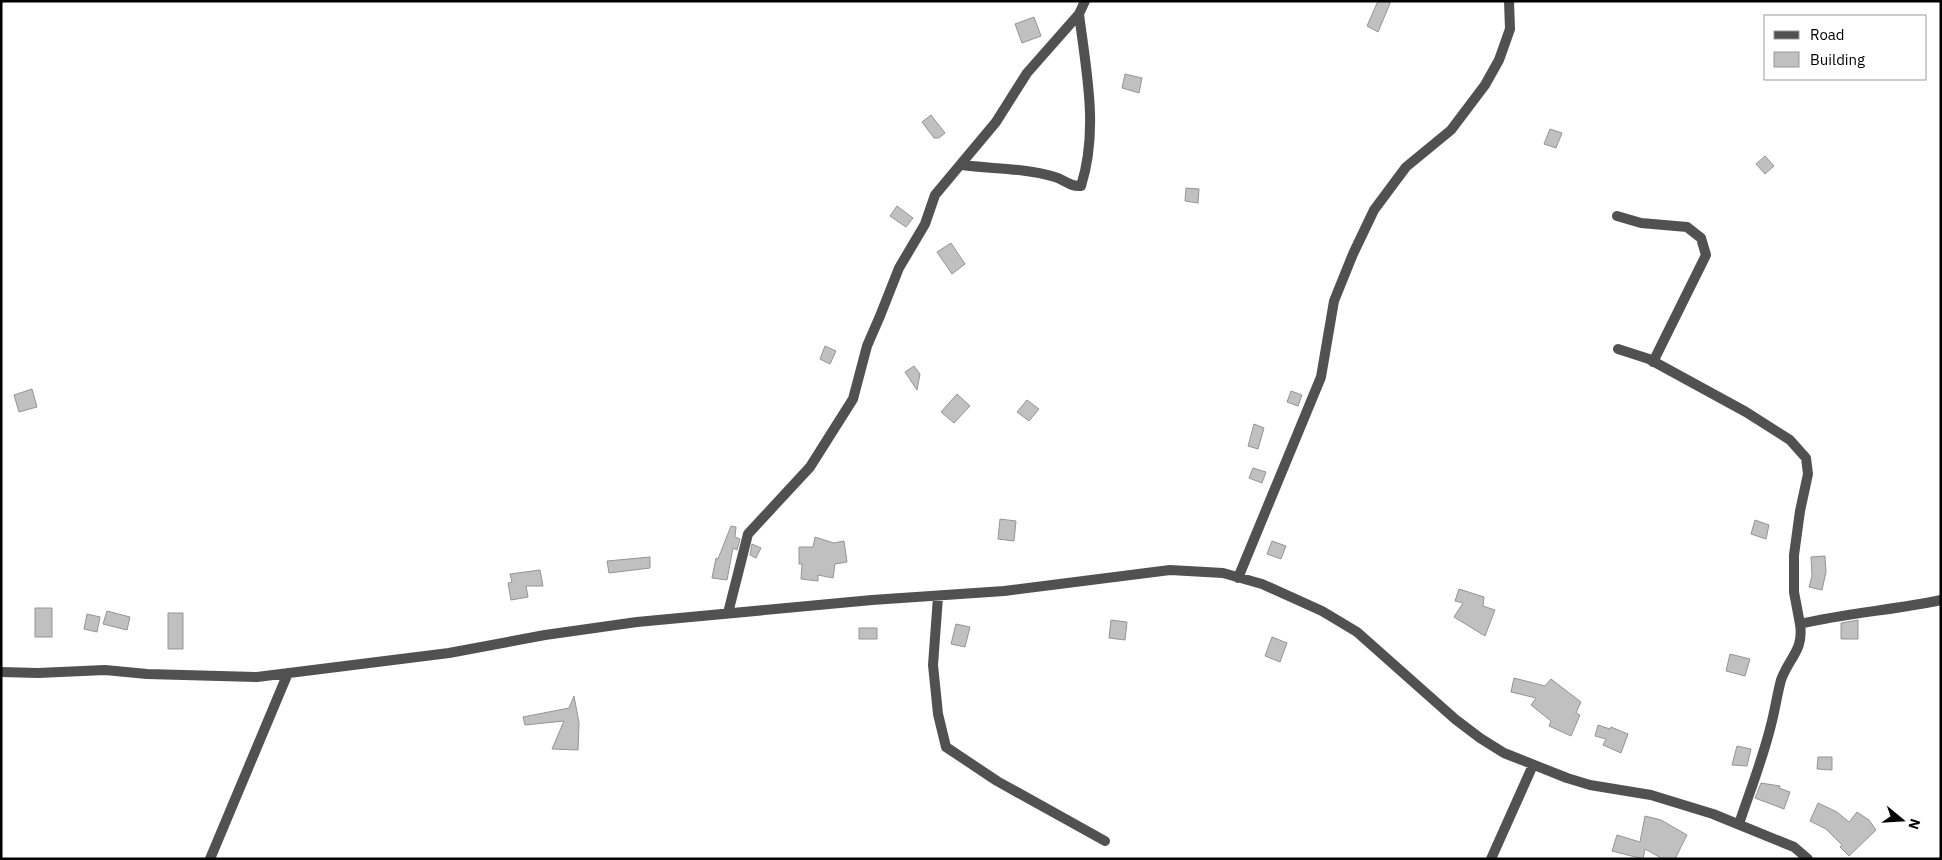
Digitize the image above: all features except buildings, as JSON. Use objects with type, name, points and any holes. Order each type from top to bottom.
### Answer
[{"type":"street","points":[[728,613],[748,534],[810,467],[853,399],[867,346],[899,268],[925,224],[935,195],[996,122],[1027,73],[1078,14],[1085,1]]},
{"type":"street","points":[[1238,578],[1321,377],[1334,301],[1353,254],[1374,210],[1406,167],[1451,130],[1500,60],[1510,29],[1509,1]]},
{"type":"street","points":[[962,165],[1018,169],[1057,178],[1073,186],[1081,186],[1087,167],[1089,147],[1089,91],[1078,14]]},
{"type":"street","points":[[1618,216],[1641,223],[1686,227],[1701,238],[1706,255],[1653,362]]},
{"type":"street","points":[[1618,349],[1653,362],[1730,403],[1790,440],[1806,458],[1808,474],[1794,555],[1794,592],[1802,637],[1800,649],[1786,666],[1776,698],[1772,725],[1739,824]]},
{"type":"street","points":[[1,672],[106,670],[147,674],[257,677],[449,653],[545,635],[637,622],[1004,591],[1176,570],[1223,573],[1262,584],[1322,611],[1357,632],[1455,718],[1480,738],[1504,753],[1590,785],[1651,795],[1713,814],[1794,847],[1808,859]]},
{"type":"street","points":[[938,597],[933,665],[938,714],[946,747],[997,781],[1105,841]]},
{"type":"street","points":[[1800,624],[1826,618],[1892,610],[1941,600]]},
{"type":"street","points":[[210,859],[288,673]]},
{"type":"street","points":[[1492,859],[1533,765]]}]
